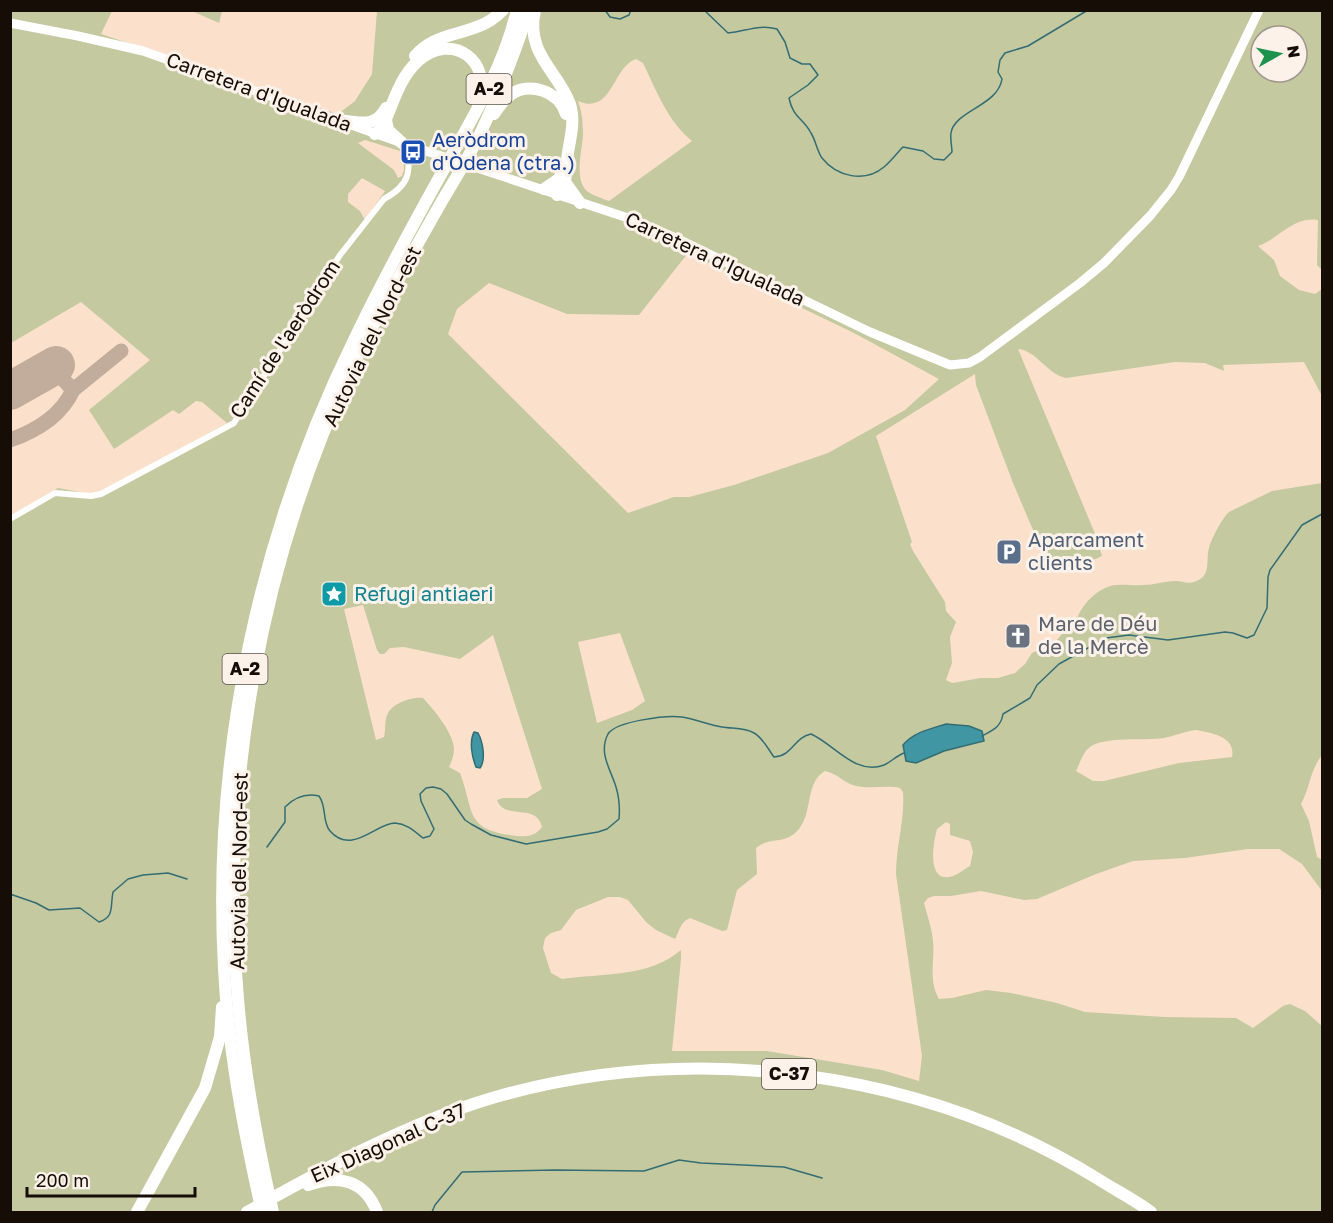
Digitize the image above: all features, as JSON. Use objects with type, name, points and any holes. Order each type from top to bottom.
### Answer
[{"type":"highway","points":[[375,134],[382,128],[383,113],[406,68],[428,44],[441,37],[479,26],[503,10]]},
{"type":"highway","name":"Autovia del Nord-est","points":[[262,1212],[241,1109],[224,969],[222,899],[224,835],[234,736],[250,643],[275,541],[307,446],[336,376],[366,315],[489,90],[517,10]]},
{"type":"highway","name":"Autovia del Nord-est","points":[[275,1212],[249,1097],[234,940],[234,873],[242,759],[248,709],[263,631],[296,511],[334,407],[375,321],[480,135],[511,63],[529,10]]},
{"type":"highway","points":[[536,10],[534,17],[537,45],[544,63],[569,103],[573,117],[566,162],[557,195]]},
{"type":"highway","points":[[338,120],[365,123],[381,120],[416,62],[434,50],[450,47],[469,56],[480,72],[482,92],[448,162]]},
{"type":"highway","points":[[480,135],[510,94],[529,88],[548,92],[556,98],[565,110],[571,136]]},
{"type":"highway","points":[[381,120],[387,130],[405,144]]},
{"type":"highway","points":[[562,181],[580,203]]},
{"type":"highway","points":[[544,189],[562,181]]},
{"type":"highway","points":[[137,1212],[205,1088],[220,1037],[224,969]]},
{"type":"highway","name":"Eix Diagonal C-37","points":[[248,1212],[344,1159],[434,1118],[463,1108],[522,1090],[561,1082],[602,1075],[682,1068],[752,1070],[821,1078],[906,1095],[984,1121],[1060,1156],[1151,1212]]},
{"type":"highway","points":[[284,1192],[295,1191],[328,1179],[344,1181],[360,1188],[368,1195],[377,1212]]},
{"type":"street","name":"Carretera d'Igualada","points":[[10,23],[143,51],[375,134],[625,217],[678,239],[870,332],[940,363],[950,365],[969,363],[1096,270],[1163,201],[1179,177],[1259,10]]},
{"type":"street","name":"Camí de l'aeròdrom","points":[[10,519],[56,493],[91,496],[101,494],[234,423],[340,255],[384,199],[406,182],[410,165],[405,144]]},
{"type":"green space","points":[[11,11],[112,11],[101,34],[338,114],[355,101],[372,74],[377,11],[1322,11],[1322,270],[1317,265],[1318,220],[1301,221],[1258,246],[1274,260],[1280,276],[1299,290],[1315,294],[1322,289],[1322,396],[1304,362],[1223,365],[1224,371],[1205,363],[1175,362],[1066,378],[1053,372],[1030,353],[1018,349],[1096,536],[1102,556],[1072,570],[1064,568],[1042,551],[1013,483],[976,385],[975,374],[876,436],[912,542],[910,544],[913,551],[945,602],[946,611],[956,622],[950,637],[952,663],[946,680],[952,683],[981,678],[998,678],[1015,673],[1032,653],[1056,641],[1068,627],[1075,624],[1085,604],[1102,589],[1120,585],[1147,585],[1171,581],[1191,583],[1200,579],[1206,572],[1212,539],[1229,512],[1272,491],[1322,483],[1322,755],[1301,804],[1309,821],[1317,857],[1322,860],[1322,891],[1302,864],[1279,849],[1248,849],[1185,858],[1133,861],[1037,899],[1024,900],[981,891],[934,896],[928,898],[924,903],[931,926],[933,978],[939,999],[986,990],[1057,1003],[1085,1012],[1164,1017],[1236,1018],[1253,1028],[1283,1006],[1290,1004],[1305,1011],[1322,1026],[1322,1212],[11,1212],[10,516],[58,488],[91,494],[102,491],[227,423],[202,402],[196,401],[179,414],[173,410],[114,449],[89,410],[150,360],[81,302],[11,343]],"holes":[[[636,59],[643,63],[669,115],[692,141],[609,201],[587,191],[581,180],[583,131],[578,101],[589,104],[598,102],[605,96],[628,63]],[[365,140],[403,152],[402,176],[398,178],[394,170],[358,143]],[[362,178],[385,191],[365,220],[360,211],[348,202],[348,194]],[[688,253],[852,332],[939,379],[905,410],[828,453],[734,485],[689,497],[674,497],[628,513],[448,334],[457,309],[489,283],[567,314],[639,315]],[[363,605],[380,654],[384,654],[390,648],[404,647],[460,659],[493,635],[542,789],[527,798],[497,800],[506,810],[534,815],[542,827],[539,830],[534,834],[521,836],[500,833],[480,824],[474,817],[460,773],[449,767],[453,758],[453,741],[423,698],[414,698],[394,706],[386,719],[384,737],[376,740],[344,609]],[[620,633],[645,701],[632,710],[597,723],[578,642]],[[946,724],[982,742],[944,751],[904,753],[903,745],[917,733]],[[1196,730],[1226,740],[1230,744],[1232,757],[1179,763],[1104,781],[1093,781],[1076,771],[1085,752],[1090,747],[1105,741],[1164,738]],[[825,771],[856,786],[895,787],[900,788],[903,792],[896,874],[922,1056],[919,1081],[882,1070],[767,1051],[672,1051],[681,950],[654,966],[624,973],[562,979],[551,973],[543,948],[545,938],[561,930],[576,910],[608,897],[628,900],[646,922],[656,930],[675,939],[682,924],[690,918],[722,931],[727,930],[737,890],[757,874],[756,848],[767,842],[785,839],[796,832],[807,812],[815,782]],[[946,822],[950,824],[950,835],[970,841],[973,852],[970,866],[953,876],[944,877],[935,869],[933,852],[937,829]]]},
{"type":"green space","points":[[192,11],[222,11],[219,23]]},
{"type":"water","points":[[946,724],[969,726],[982,731],[984,741],[944,751],[916,763],[906,761],[903,745],[907,741],[923,732]]},
{"type":"water","points":[[474,732],[478,733],[482,746],[483,760],[480,768],[476,767],[472,754],[471,745]]},
{"type":"waterway","points":[[605,10],[610,17],[620,19],[629,15],[631,10]]},
{"type":"waterway","points":[[704,10],[728,33],[759,28],[777,29],[785,42],[790,58],[802,64],[810,64],[818,75],[789,98],[791,105],[813,136],[822,158],[835,170],[852,176],[876,172],[903,147],[923,151],[934,159],[944,160],[952,152],[951,133],[954,125],[993,96],[999,88],[1002,79],[998,72],[1000,60],[1005,53],[1028,46],[1088,10]]},
{"type":"waterway","points":[[982,736],[998,725],[1003,714],[1030,698],[1037,685],[1059,664],[1106,638],[1129,635],[1168,640],[1225,632],[1247,638],[1254,635],[1267,608],[1270,570],[1302,525],[1322,514]]},
{"type":"waterway","points":[[267,847],[285,822],[285,807],[297,798],[310,795],[319,796],[328,827],[338,838],[355,839],[395,823],[407,826],[423,838],[430,836],[434,829],[420,794],[426,788],[433,787],[447,794],[465,820],[491,835],[526,844],[598,832],[607,829],[619,819],[617,791],[606,761],[604,748],[608,734],[613,729],[631,722],[654,718],[682,717],[726,728],[750,731],[760,738],[774,757],[786,753],[800,739],[811,734],[854,763],[864,766],[884,765],[904,753]]},
{"type":"waterway","points":[[10,894],[49,910],[80,908],[99,922],[110,914],[113,892],[128,879],[168,873],[187,879]]},
{"type":"waterway","points":[[432,1212],[462,1172],[644,1171],[679,1160],[784,1167],[822,1178]]},
{"type":"taxiway","points":[[48,369],[62,378],[73,390],[121,351]]},
{"type":"taxiway","points":[[10,440],[29,432],[55,415],[73,390]]},
{"type":"runway","points":[[10,391],[56,365]]},
{"type":"place","name":"Aeròdrom d'Òdena (ctra.)","points":[[413,152]]},
{"type":"place","name":"Aparcament clients","points":[[1009,552]]},
{"type":"place","name":"Refugi antiaeri","points":[[334,594]]},
{"type":"place","name":"Mare de Déu de la Mercè","points":[[1018,636]]}]
